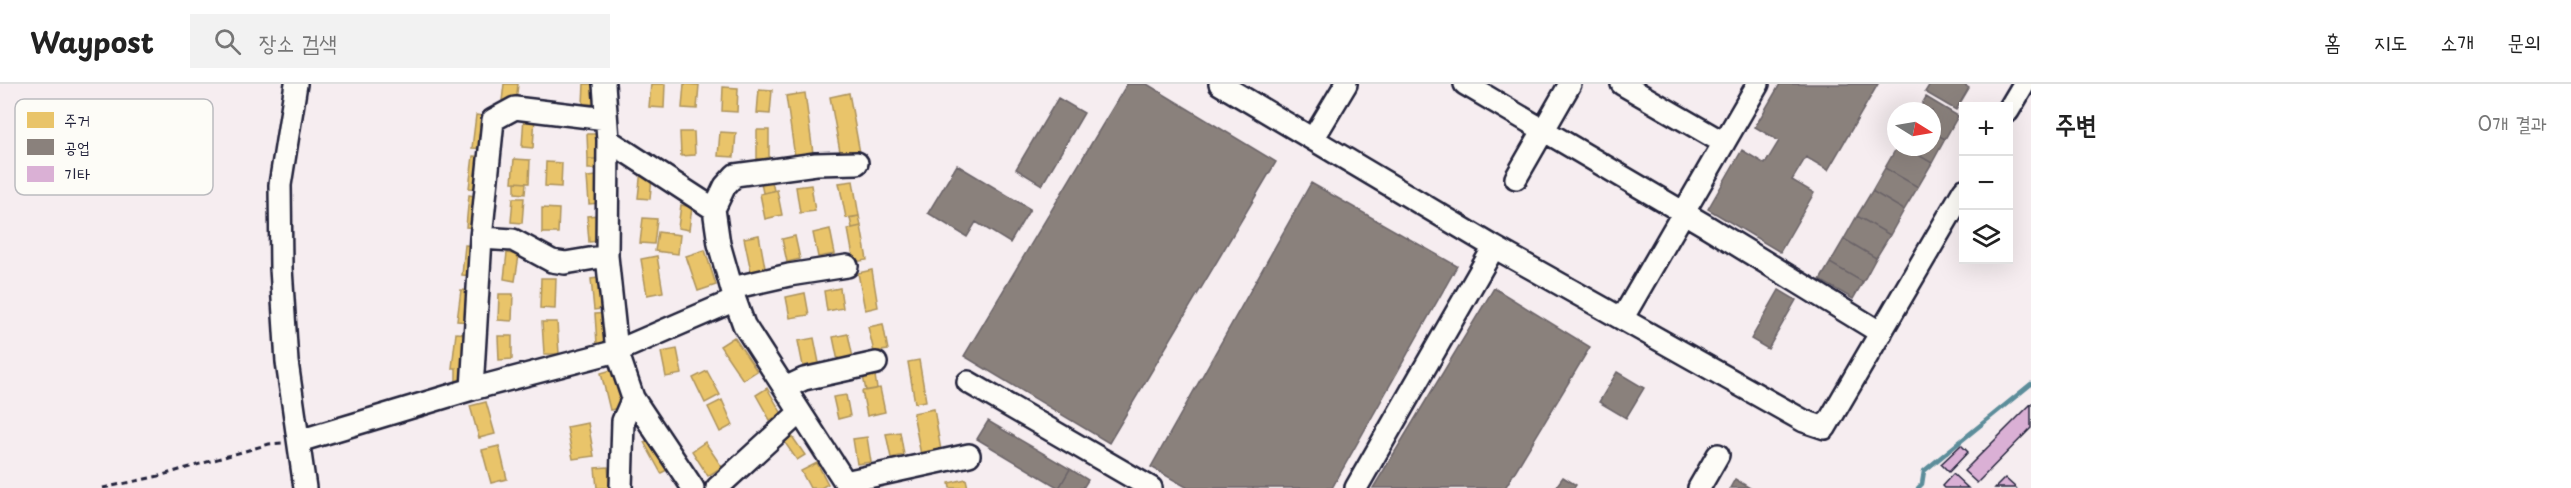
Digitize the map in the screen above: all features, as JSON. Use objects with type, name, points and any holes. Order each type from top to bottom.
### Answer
[{"type":"street","points":[[296,84],[280,185],[281,268],[287,362],[305,488]]},
{"type":"street","points":[[604,84],[608,140],[607,256],[617,351],[633,398],[693,488]]},
{"type":"street","points":[[1220,84],[1494,247],[1804,422],[1825,428],[1959,199]]},
{"type":"street","points":[[1313,139],[1346,84]]},
{"type":"street","points":[[1465,84],[1544,129],[1560,141],[1881,333]]},
{"type":"street","points":[[1516,178],[1570,84]]},
{"type":"street","points":[[1622,84],[1724,143]]},
{"type":"street","points":[[1622,319],[1758,84]]},
{"type":"street","points":[[2013,103],[2024,84]]},
{"type":"street","points":[[472,389],[481,238],[493,120],[515,108],[606,118]]},
{"type":"street","points":[[608,140],[714,209]]},
{"type":"street","points":[[856,163],[816,164],[735,175],[725,186],[714,209],[718,244],[744,325],[847,485],[969,455]]},
{"type":"street","points":[[481,238],[513,240],[552,261],[565,263],[607,256]]},
{"type":"street","points":[[1356,488],[1494,247]]},
{"type":"street","points":[[299,441],[472,389],[617,351],[734,294],[789,275],[847,266]]},
{"type":"street","points":[[785,388],[804,379],[876,363]]},
{"type":"street","points":[[968,382],[1151,488]]},
{"type":"street","points":[[621,488],[623,422],[633,398]]},
{"type":"street","points":[[717,488],[800,412]]},
{"type":"street","points":[[1699,488],[1718,455]]},
{"type":"path","points":[[103,488],[159,476],[269,444],[299,441]]},
{"type":"building: 주거","points":[[504,84],[518,84],[516,102],[502,101]]},
{"type":"building: 주거","points":[[584,84],[599,84],[599,104],[583,104]]},
{"type":"building: 주거","points":[[651,84],[665,84],[664,108],[649,107]]},
{"type":"building: 주거","points":[[684,84],[699,85],[697,109],[682,108]]},
{"type":"building: 주거","points":[[723,87],[738,88],[737,112],[722,111]]},
{"type":"building: 주거","points":[[759,89],[772,90],[770,114],[757,113]]},
{"type":"building: 주거","points":[[805,93],[814,161],[796,164],[786,96]]},
{"type":"building: 주거","points":[[849,93],[860,153],[841,157],[830,97]]},
{"type":"building: 주거","points":[[476,115],[490,117],[487,149],[472,148]]},
{"type":"building: 주거","points":[[524,115],[535,116],[533,148],[522,147]]},
{"type":"building: 주거","points":[[757,130],[769,130],[769,159],[757,159]]},
{"type":"building: 주거","points":[[680,132],[694,132],[695,155],[681,156]]},
{"type":"building: 주거","points":[[720,132],[736,133],[734,157],[718,156]]},
{"type":"building: 주거","points":[[587,134],[600,134],[601,159],[588,159]]},
{"type":"building: 주거","points":[[473,156],[485,157],[481,189],[469,188]]},
{"type":"building: 주거","points":[[514,159],[530,160],[529,183],[512,182]]},
{"type":"building: 주거","points":[[588,159],[601,159],[602,169],[588,169]]},
{"type":"building: 주거","points":[[546,162],[562,163],[561,187],[545,186]]},
{"type":"building: 주거","points":[[641,170],[652,176],[650,199],[638,198]]},
{"type":"building: 주거","points":[[597,176],[600,203],[589,204],[587,177]]},
{"type":"building: 주거","points":[[771,176],[774,191],[763,193],[760,178]]},
{"type":"building: 주거","points":[[853,181],[859,216],[846,218],[839,183]]},
{"type":"building: 주거","points":[[515,182],[526,183],[525,194],[515,193]]},
{"type":"building: 주거","points":[[811,185],[815,211],[800,213],[796,187]]},
{"type":"building: 주거","points":[[777,190],[782,215],[765,219],[760,194]]},
{"type":"building: 주거","points":[[469,195],[481,197],[478,228],[466,227]]},
{"type":"building: 주거","points":[[513,198],[524,198],[522,223],[511,222]]},
{"type":"building: 주거","points":[[681,205],[692,207],[689,230],[678,228]]},
{"type":"building: 주거","points":[[542,208],[559,209],[558,233],[542,233]]},
{"type":"building: 주거","points":[[599,215],[600,241],[589,242],[587,216]]},
{"type":"building: 주거","points":[[859,216],[861,226],[852,228],[850,218]]},
{"type":"building: 주거","points":[[643,218],[657,219],[654,244],[640,243]]},
{"type":"building: 주거","points":[[861,226],[867,260],[854,262],[848,229]]},
{"type":"building: 주거","points":[[830,229],[835,254],[818,257],[813,233]]},
{"type":"building: 주거","points":[[658,232],[680,235],[678,254],[655,251]]},
{"type":"building: 주거","points":[[759,235],[766,273],[752,276],[744,238]]},
{"type":"building: 주거","points":[[795,236],[800,259],[787,262],[782,239]]},
{"type":"building: 주거","points":[[465,245],[477,246],[474,276],[462,275]]},
{"type":"building: 주거","points":[[705,250],[716,285],[698,291],[686,256]]},
{"type":"building: 주거","points":[[507,253],[519,255],[515,281],[504,279]]},
{"type":"building: 주거","points":[[657,256],[663,292],[647,295],[641,259]]},
{"type":"building: 주거","points":[[872,270],[878,307],[865,310],[858,273]]},
{"type":"building: 주거","points":[[605,277],[609,308],[594,310],[591,279]]},
{"type":"building: 주거","points":[[541,278],[556,278],[555,309],[540,308]]},
{"type":"building: 주거","points":[[840,288],[843,308],[827,311],[824,291]]},
{"type":"building: 주거","points":[[461,290],[474,291],[471,322],[457,321]]},
{"type":"building: 주거","points":[[805,293],[809,315],[790,318],[786,297]]},
{"type":"building: 주거","points":[[499,294],[513,294],[512,321],[498,320]]},
{"type":"building: 주거","points":[[609,313],[612,343],[597,344],[595,314]]},
{"type":"building: 주거","points":[[542,322],[557,322],[559,354],[544,354]]},
{"type":"building: 주거","points":[[883,324],[888,350],[874,352],[868,327]]},
{"type":"building: 주거","points":[[456,333],[469,334],[469,381],[456,384],[456,368],[452,368]]},
{"type":"building: 주거","points":[[848,334],[853,358],[838,361],[833,337]]},
{"type":"building: 주거","points":[[498,336],[512,336],[512,359],[499,360]]},
{"type":"building: 주거","points":[[734,337],[757,371],[743,380],[720,346]]},
{"type":"building: 주거","points":[[814,338],[819,363],[803,366],[798,341]]},
{"type":"building: 주거","points":[[677,349],[682,374],[666,377],[661,352]]},
{"type":"building: 주거","points":[[919,360],[926,401],[915,403],[908,362]]},
{"type":"building: 주거","points":[[615,369],[624,407],[610,410],[601,373]]},
{"type":"building: 주거","points":[[874,369],[877,389],[866,391],[862,371]]},
{"type":"building: 주거","points":[[707,371],[720,395],[705,403],[693,378]]},
{"type":"building: 주거","points":[[767,388],[782,414],[770,420],[756,395]]},
{"type":"building: 주거","points":[[880,388],[885,412],[867,416],[862,391]]},
{"type":"building: 주거","points":[[846,395],[850,416],[838,419],[833,397]]},
{"type":"building: 주거","points":[[722,400],[733,425],[720,432],[708,407]]},
{"type":"building: 주거","points":[[486,402],[495,434],[479,438],[470,406]]},
{"type":"building: 주거","points":[[934,409],[941,451],[921,455],[913,413]]},
{"type":"building: 주거","points":[[588,423],[594,456],[573,459],[567,427]]},
{"type":"building: 주거","points":[[789,432],[805,455],[797,460],[781,437]]},
{"type":"building: 주거","points":[[900,432],[904,455],[891,458],[886,434]]},
{"type":"building: 주거","points":[[656,436],[673,467],[661,473],[644,442]]},
{"type":"building: 주거","points":[[867,437],[871,462],[857,464],[853,439]]},
{"type":"building: 주거","points":[[705,442],[722,467],[708,476],[692,451]]},
{"type":"building: 주거","points":[[499,446],[507,479],[491,483],[482,450]]},
{"type":"building: 주거","points":[[817,463],[828,484],[821,488],[810,488],[801,471]]},
{"type":"building: 주거","points":[[608,467],[610,488],[597,488],[595,468]]},
{"type":"building: 주거","points":[[966,479],[968,488],[950,488],[949,483]]},
{"type":"building: 공업","points":[[1127,84],[1147,84],[1276,162],[1109,443],[964,356]]},
{"type":"building: 공업","points":[[1780,84],[1878,84],[1828,170],[1806,157],[1792,180],[1814,193],[1780,252],[1708,209],[1742,150],[1765,164],[1779,141],[1755,127]]},
{"type":"building: 공업","points":[[1930,84],[1963,84],[1969,88],[1956,110],[1925,92]]},
{"type":"building: 공업","points":[[1926,97],[1934,102],[1923,102]]},
{"type":"building: 공업","points":[[1058,98],[1084,113],[1042,185],[1016,169]]},
{"type":"building: 공업","points":[[1941,106],[1958,116],[1945,139],[1941,137]]},
{"type":"building: 공업","points":[[1892,156],[1920,156],[1932,163],[1918,187],[1885,168]]},
{"type":"building: 공업","points":[[1920,156],[1936,156],[1932,163]]},
{"type":"building: 공업","points":[[957,165],[1030,209],[1010,243],[976,222],[967,237],[928,213]]},
{"type":"building: 공업","points":[[1885,168],[1918,187],[1904,210],[1872,191]]},
{"type":"building: 공업","points":[[1311,183],[1457,266],[1332,488],[1188,488],[1151,467]]},
{"type":"building: 공업","points":[[1872,191],[1904,210],[1890,235],[1857,216]]},
{"type":"building: 공업","points":[[1857,216],[1890,235],[1876,258],[1844,239]]},
{"type":"building: 공업","points":[[1844,239],[1876,258],[1863,282],[1830,263]]},
{"type":"building: 공업","points":[[1830,263],[1863,282],[1853,299],[1820,280]]},
{"type":"building: 공업","points":[[1494,288],[1590,347],[1505,488],[1373,488]]},
{"type":"building: 공업","points":[[1779,290],[1796,300],[1768,349],[1751,339]]},
{"type":"building: 공업","points":[[1617,372],[1644,388],[1626,418],[1599,402]]},
{"type":"building: 공업","points":[[988,421],[1070,469],[1059,488],[977,439]]},
{"type":"building: 공업","points":[[1070,469],[1088,480],[1083,488],[1059,488]]},
{"type":"building: 공업","points":[[1563,477],[1576,485],[1574,488],[1555,488]]},
{"type":"building: 공업","points":[[1735,479],[1750,488],[1730,488]]},
{"type":"building: 기타","points":[[2031,404],[2031,428],[1977,483],[1964,471]]},
{"type":"building: 기타","points":[[1961,445],[1968,452],[1949,472],[1941,464]]},
{"type":"building: 기타","points":[[1953,474],[1968,488],[1944,488],[1942,486]]},
{"type":"building: 기타","points":[[2005,478],[2016,488],[1995,488]]},
{"type":"waterway","points":[[1918,488],[1922,484],[1924,471],[2031,384]]}]
